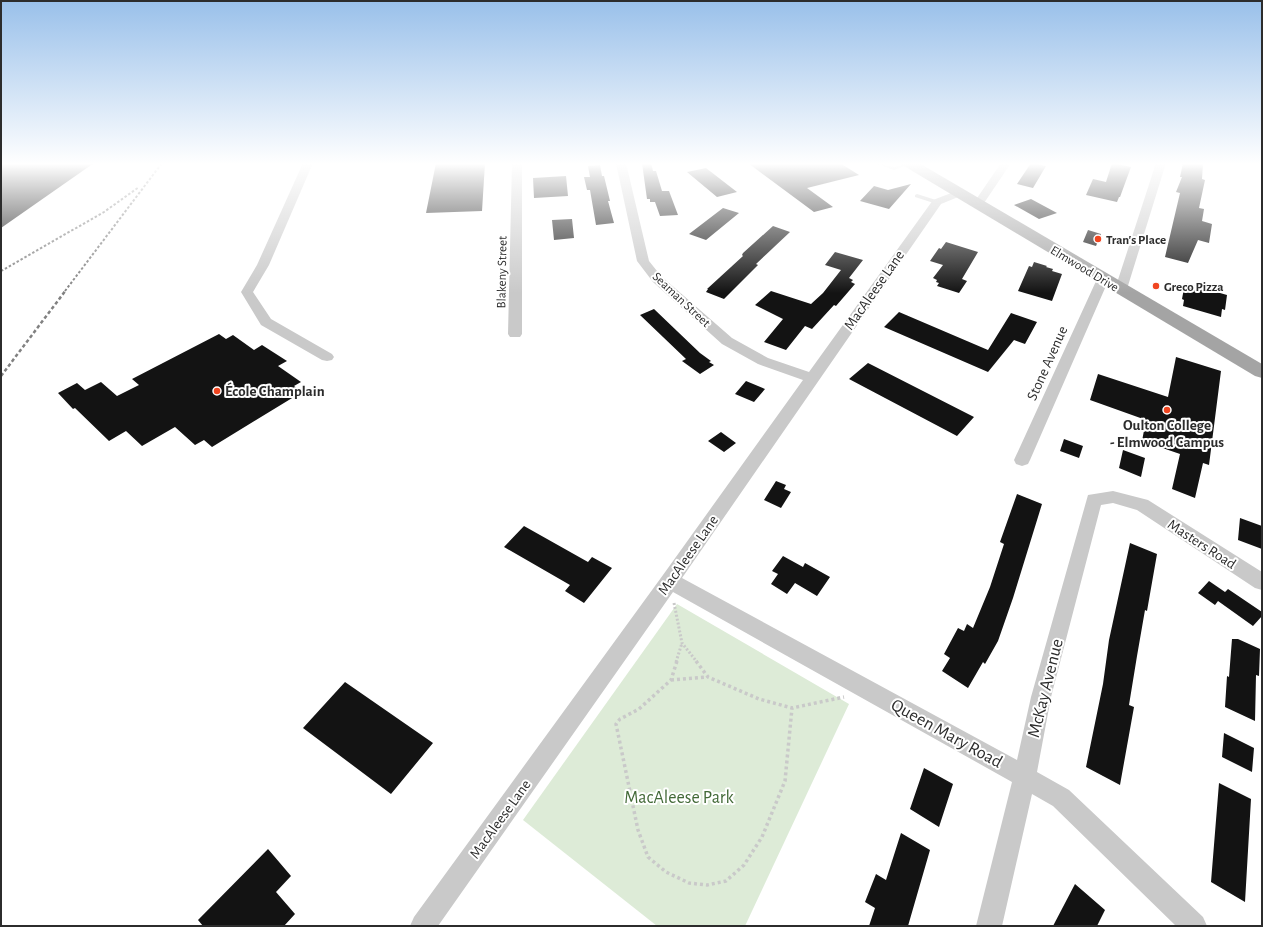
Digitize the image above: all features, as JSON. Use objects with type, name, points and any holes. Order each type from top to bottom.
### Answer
[{"type":"main road","name":"Elmwood Drive","points":[[982,206],[1262,372]]},
{"type":"street","points":[[289,206],[263,265],[247,292],[266,322],[327,357]]},
{"type":"street","name":"Blakeny Street","points":[[515,334],[516,206]]},
{"type":"street","name":"Seaman Street","points":[[631,206],[643,261],[657,279],[727,341],[763,361],[812,378]]},
{"type":"street","name":"MacAleese Lane","points":[[423,926],[666,588],[934,206]]},
{"type":"street","points":[[1121,289],[1147,206]]},
{"type":"street","name":"Stone Avenue","points":[[1022,460],[1103,279]]},
{"type":"street","name":"McKay Avenue","points":[[988,926],[1018,809],[1041,697],[1094,500],[1113,497],[1142,505]]},
{"type":"street","name":"Masters Road","points":[[1142,505],[1262,582]]},
{"type":"street","name":"Queen Mary Road","points":[[666,588],[858,684],[1061,798],[1194,926]]},
{"type":"path","points":[[666,588],[678,617],[682,643],[671,680],[639,709],[620,719],[616,724],[638,830],[648,857],[666,872],[689,883],[707,885],[726,881],[744,865],[762,838],[785,781],[792,708]]},
{"type":"path","points":[[682,643],[708,677]]},
{"type":"path","points":[[671,680],[708,677],[759,699],[792,708],[843,698],[858,684]]},
{"type":"green space","name":"MacAleese Park","points":[[677,604],[849,704],[745,926],[657,926],[523,820]]},
{"type":"building","points":[[1,206],[32,206],[1,228]]},
{"type":"building","points":[[427,206],[482,206],[482,211],[426,213]]},
{"type":"building","points":[[593,206],[609,206],[614,223],[596,225]]},
{"type":"building","points":[[657,206],[675,206],[678,215],[660,216]]},
{"type":"building","points":[[806,206],[833,207],[814,212]]},
{"type":"building","points":[[879,206],[891,206],[889,209]]},
{"type":"building","points":[[1016,206],[1044,206],[1057,213],[1039,219]]},
{"type":"building","points":[[1177,206],[1199,206],[1199,208],[1204,209],[1202,221],[1212,224],[1209,243],[1198,240],[1188,263],[1165,257]]},
{"type":"building","points":[[723,208],[739,213],[706,240],[689,234]]},
{"type":"building","points":[[572,219],[574,238],[554,240],[552,220]]},
{"type":"building","points":[[773,226],[790,232],[756,264],[758,265],[724,299],[706,292],[707,289],[743,256],[743,253]]},
{"type":"building","points":[[1088,230],[1101,234],[1096,246],[1083,242]]},
{"type":"building","points":[[946,242],[978,252],[962,279],[967,281],[959,293],[937,286],[939,283],[933,278],[943,265],[930,261],[939,248],[941,249]]},
{"type":"building","points":[[835,252],[863,260],[849,278],[853,280],[851,282],[855,284],[836,306],[834,305],[812,329],[805,326],[786,350],[764,342],[783,319],[755,305],[771,291],[811,304],[823,293],[841,270],[825,265]]},
{"type":"building","points":[[1034,262],[1047,266],[1046,267],[1053,269],[1052,271],[1062,274],[1052,301],[1018,291],[1029,266],[1032,267]]},
{"type":"building","points":[[1185,283],[1227,295],[1225,310],[1222,309],[1221,317],[1183,306],[1184,300],[1182,299]]},
{"type":"building","points":[[654,309],[700,353],[711,361],[709,362],[714,365],[700,374],[682,361],[686,359],[640,315]]},
{"type":"building","points":[[899,312],[988,350],[1011,313],[1037,322],[1025,344],[1014,340],[988,372],[884,327]]},
{"type":"building","name":"École Champlain","points":[[219,334],[226,339],[233,335],[254,350],[262,345],[287,361],[278,366],[301,382],[294,386],[302,392],[212,447],[204,440],[195,445],[175,427],[142,446],[126,431],[109,441],[75,408],[73,409],[58,393],[77,383],[85,390],[101,382],[117,396],[139,385],[132,379]]},
{"type":"building","name":"Oulton College - Elmwood Campus","points":[[1176,357],[1221,371],[1209,465],[1203,463],[1195,498],[1172,489],[1180,454],[1142,441],[1146,420],[1090,400],[1098,374],[1168,397]]},
{"type":"building","points":[[868,363],[974,417],[957,436],[849,379]]},
{"type":"building","points":[[746,381],[765,389],[754,402],[735,394]]},
{"type":"building","points":[[721,432],[736,443],[724,452],[708,441]]},
{"type":"building","points":[[1064,439],[1083,446],[1079,458],[1060,451]]},
{"type":"building","points":[[1123,450],[1145,458],[1141,477],[1119,468]]},
{"type":"building","points":[[776,481],[786,485],[784,489],[791,492],[781,508],[764,500]]},
{"type":"building","points":[[1017,494],[1042,504],[998,641],[985,664],[983,662],[968,688],[942,671],[950,658],[944,654],[958,628],[964,631],[967,624],[973,628],[990,587],[1004,544],[1000,542]]},
{"type":"building","points":[[1240,518],[1262,526],[1262,549],[1238,540]]},
{"type":"building","points":[[524,526],[588,562],[592,557],[612,568],[584,603],[565,591],[570,585],[504,547]]},
{"type":"building","points":[[1130,543],[1157,554],[1147,611],[1145,610],[1129,705],[1134,707],[1120,785],[1086,767],[1103,684],[1109,640]]},
{"type":"building","points":[[783,556],[803,567],[805,563],[830,577],[817,596],[795,583],[787,594],[771,584],[778,574],[772,571]]},
{"type":"building","points":[[1209,581],[1225,592],[1228,589],[1262,612],[1262,616],[1253,626],[1218,601],[1215,605],[1198,593]]},
{"type":"building","points":[[1232,639],[1238,639],[1260,649],[1259,676],[1256,675],[1255,721],[1225,707]]},
{"type":"building","points":[[345,682],[433,743],[391,794],[303,728]]},
{"type":"building","points":[[1224,733],[1254,748],[1252,772],[1222,757]]},
{"type":"building","points":[[924,768],[953,784],[939,827],[910,809]]},
{"type":"building","points":[[1219,783],[1251,799],[1245,902],[1211,882]]},
{"type":"building","points":[[901,833],[930,850],[908,926],[869,926],[875,908],[865,902],[876,874],[886,880]]},
{"type":"building","points":[[268,849],[291,876],[276,892],[295,914],[284,926],[203,926],[198,920]]},
{"type":"building","points":[[1075,884],[1105,910],[1097,926],[1053,926]]},
{"type":"railway","points":[[1,271],[112,206]]},
{"type":"railway","points":[[65,291],[129,206]]},
{"type":"railway","points":[[1,376],[66,290]]},
{"type":"place","name":"Tran's Place","points":[[1098,239]]},
{"type":"place","name":"Greco Pizza","points":[[1156,286]]},
{"type":"place","name":"École Champlain","points":[[217,391]]},
{"type":"place","name":"Oulton College - Elmwood Campus","points":[[1167,410]]}]
